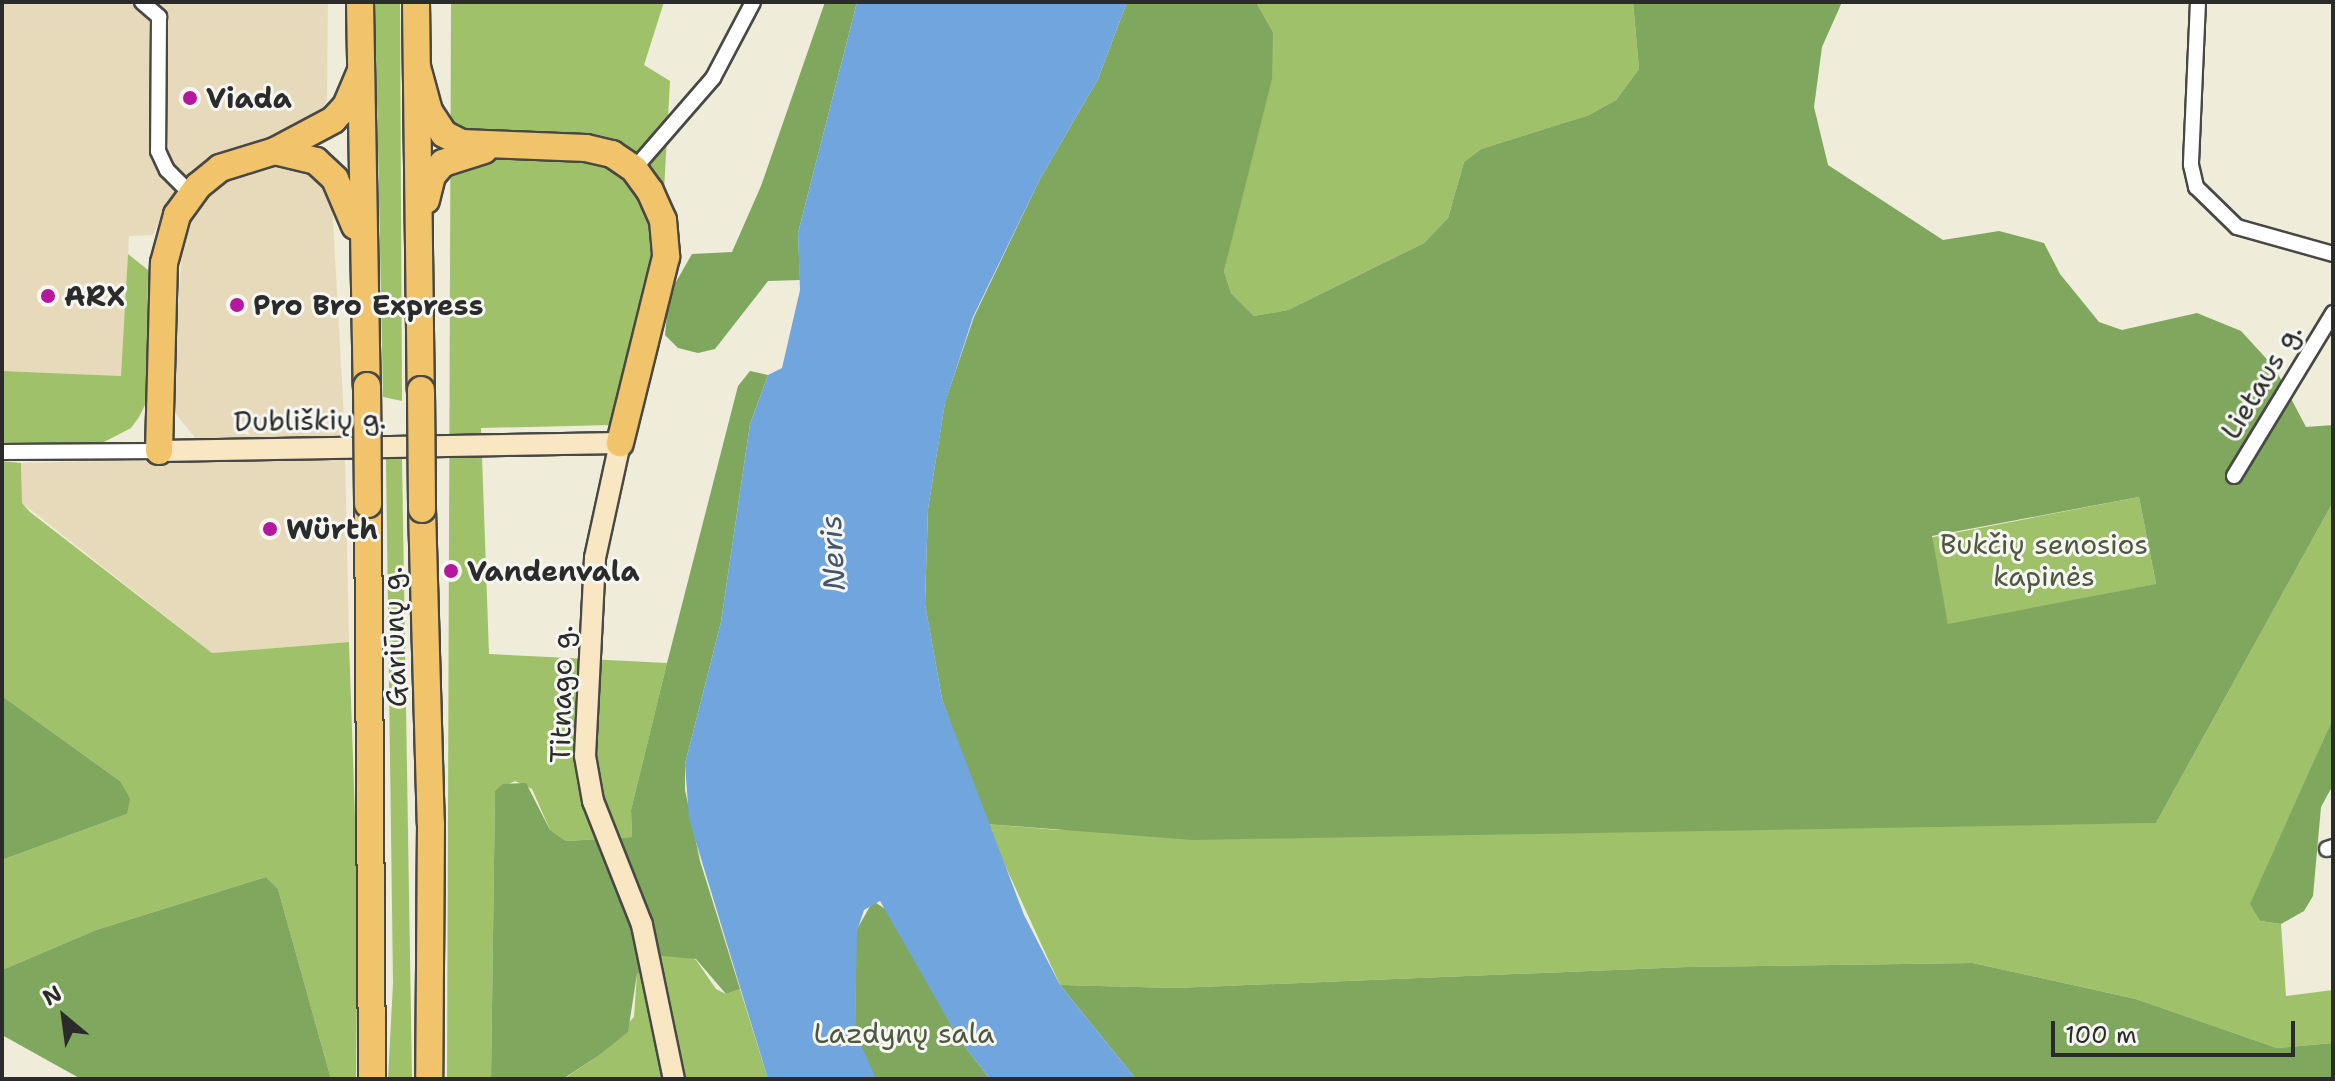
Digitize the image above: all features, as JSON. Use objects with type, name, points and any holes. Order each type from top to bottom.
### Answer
[{"type":"highway","name":"Gariūnų g.","points":[[360,2],[367,386],[372,1079]]},
{"type":"highway","name":"Gariūnų g.","points":[[416,2],[422,509],[431,824],[429,1079]]},
{"type":"highway","points":[[417,67],[439,130],[462,143],[586,148],[612,154],[634,169],[663,220],[666,257],[620,443]]},
{"type":"highway","points":[[159,451],[165,254],[177,215],[191,194],[220,168],[275,151],[333,120],[346,106],[361,71]]},
{"type":"highway","points":[[420,227],[432,176],[443,163],[460,154],[511,147]]},
{"type":"highway","points":[[275,151],[316,161],[335,179],[363,250]]},
{"type":"street","points":[[142,2],[159,17],[158,151],[167,170],[191,194]]},
{"type":"street","points":[[634,169],[713,78],[753,2]]},
{"type":"street","points":[[2198,2],[2191,165],[2196,187],[2237,227],[2333,254]]},
{"type":"street","name":"Lietaus g.","points":[[2234,476],[2333,313]]},
{"type":"street","name":"Dubliškių g.","points":[[2,452],[620,443]]},
{"type":"street","name":"Titnago g.","points":[[620,443],[595,558],[585,756],[593,801],[642,925],[674,1079]]},
{"type":"shaded area","points":[[2,2],[328,2],[327,100],[323,108],[288,130],[190,174],[167,203],[153,235],[129,236],[122,376],[2,371]]},
{"type":"shaded area","points":[[284,161],[309,168],[331,185],[345,436],[196,439],[175,413],[173,394],[183,229],[201,199],[220,182]]},
{"type":"shaded area","points":[[345,456],[349,642],[212,653],[22,503],[21,463]]},
{"type":"green space","points":[[375,2],[400,2],[402,401],[383,397]]},
{"type":"green space","points":[[451,2],[664,2],[644,65],[670,81],[661,246],[613,425],[481,428],[489,654],[667,663],[631,810],[632,837],[566,841],[550,830],[532,789],[515,781],[495,791],[491,1079],[447,1079]]},
{"type":"green space","points":[[825,2],[857,2],[798,233],[800,280],[768,281],[715,349],[698,353],[678,348],[665,335],[669,294],[692,254],[732,252],[761,186]]},
{"type":"green space","points":[[1127,2],[1256,2],[1273,32],[1272,79],[1224,271],[1231,293],[1254,316],[1288,310],[1424,243],[1448,218],[1464,162],[1481,149],[1589,115],[1616,100],[1639,69],[1633,2],[1842,2],[1822,47],[1814,107],[1828,165],[1943,240],[1999,231],[2044,243],[2060,274],[2099,322],[2122,330],[2197,313],[2241,331],[2275,368],[2306,427],[2333,425],[2333,502],[2156,823],[1193,840],[986,824],[942,699],[925,604],[928,509],[945,402],[974,317],[1040,179],[1098,79]],"holes":[[[2139,497],[2156,584],[1948,624],[1932,536]]]},
{"type":"green space","points":[[1256,2],[1633,2],[1639,69],[1616,100],[1589,115],[1481,149],[1464,162],[1448,218],[1424,243],[1288,310],[1254,316],[1231,293],[1224,271],[1273,32]]},
{"type":"green space","points":[[128,254],[148,270],[147,401],[139,417],[131,428],[104,442],[31,447],[2,443],[2,371],[121,376]]},
{"type":"green space","points":[[750,371],[768,375],[750,424],[721,622],[685,764],[685,790],[700,861],[740,989],[726,994],[696,959],[663,956],[637,974],[628,1032],[595,1058],[563,1079],[491,1079],[495,791],[503,784],[526,783],[550,830],[566,841],[632,837],[631,810],[667,663],[738,386]]},
{"type":"green space","points":[[386,459],[402,459],[412,1079],[388,1079],[393,983]]},
{"type":"green space","points":[[2,461],[21,463],[22,503],[30,512],[212,653],[349,642],[358,904],[356,1079],[331,1079],[278,889],[266,877],[96,930],[2,970],[2,860],[127,814],[120,781],[2,696]]},
{"type":"green space","name":"Bukčių senosios kapinės","points":[[2139,497],[2156,584],[1948,625],[1931,537]]},
{"type":"green space","points":[[2333,502],[2333,718],[2251,904],[2260,921],[2281,924],[2286,996],[2333,990],[2333,1043],[2277,1048],[2136,999],[1973,963],[1687,967],[1176,988],[1060,985],[986,824],[1058,830],[2156,823]]},
{"type":"green space","points":[[2,696],[120,781],[130,799],[127,814],[2,860]]},
{"type":"green space","points":[[2333,718],[2333,785],[2321,807],[2313,896],[2304,911],[2281,924],[2260,921],[2250,904]]},
{"type":"green space","points":[[266,877],[278,889],[331,1079],[81,1079],[2,1035],[2,970],[96,930]]},
{"type":"green space","name":"Lazdynų sala","points":[[873,901],[887,910],[959,1039],[990,1079],[876,1079],[869,1069],[855,1031],[856,931]]},
{"type":"green space","points":[[682,954],[696,960],[716,989],[726,994],[740,989],[768,1079],[564,1079],[595,1058],[634,1017],[637,974],[663,956]]},
{"type":"green space","points":[[1973,963],[2136,999],[2277,1048],[2333,1043],[2333,1079],[1136,1079],[1060,985],[1176,988],[1687,967]]},
{"type":"water","name":"Neris","points":[[857,2],[1127,2],[1098,79],[1040,179],[973,317],[945,403],[928,509],[925,603],[942,699],[1024,915],[1060,985],[1136,1079],[990,1079],[959,1039],[880,901],[864,910],[857,931],[855,1031],[876,1079],[768,1079],[689,819],[685,764],[721,622],[750,424],[768,375],[782,368],[800,290],[798,233]]},
{"type":"place","name":"Viada","points":[[190,98]]},
{"type":"place","name":"ARX","points":[[48,296]]},
{"type":"place","name":"Pro Bro Express","points":[[237,305]]},
{"type":"place","name":"Würth","points":[[270,529]]},
{"type":"place","name":"Vandenvala","points":[[451,571]]}]
